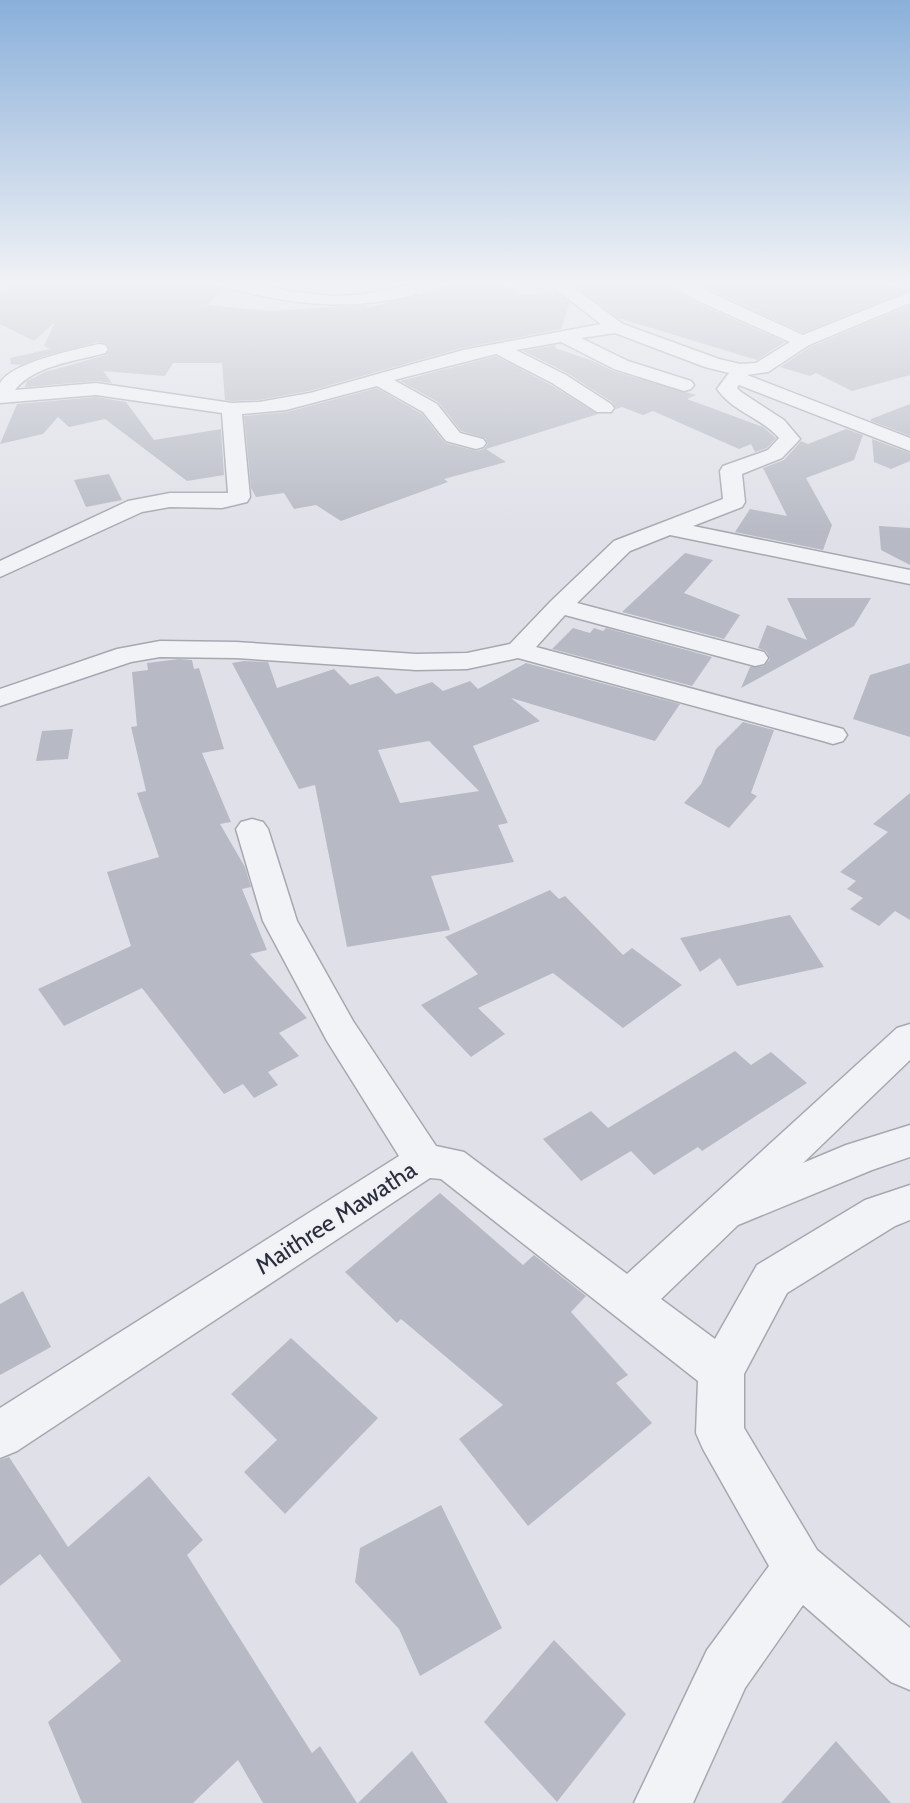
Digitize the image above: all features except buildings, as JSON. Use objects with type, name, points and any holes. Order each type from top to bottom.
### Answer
[{"type":"street","points":[[0,397],[14,379],[30,369],[43,365]]},
{"type":"street","points":[[0,397],[96,389],[232,409],[254,410],[291,403],[428,365]]},
{"type":"street","points":[[530,365],[604,408]]},
{"type":"street","points":[[624,365],[684,385]]},
{"type":"street","points":[[721,365],[745,371],[782,375]]},
{"type":"street","points":[[519,650],[560,606],[622,546],[734,502],[731,471],[775,454],[790,440],[783,428],[737,402],[727,389],[745,371],[756,365]]},
{"type":"street","points":[[745,371],[910,445]]},
{"type":"street","points":[[378,379],[430,408],[453,436],[476,443]]},
{"type":"street","points":[[0,570],[136,506],[170,500],[222,501],[239,497],[232,409]]},
{"type":"street","points":[[668,528],[910,577]]},
{"type":"street","points":[[560,606],[755,658]]},
{"type":"street","points":[[0,698],[126,655],[160,649],[236,650],[416,662],[467,661],[519,650],[833,735]]},
{"type":"street","points":[[252,829],[280,921],[340,1030],[424,1161]]},
{"type":"street","points":[[628,1301],[910,1038]]},
{"type":"street","points":[[718,1215],[860,1156],[910,1141]]},
{"type":"street","name":"Maithree Mawatha","points":[[0,1435],[424,1161],[450,1164],[721,1371]]},
{"type":"street","points":[[910,1202],[880,1213],[772,1279],[721,1371],[720,1433],[799,1568],[910,1663]]},
{"type":"street","points":[[663,1803],[726,1669],[799,1568]]}]
